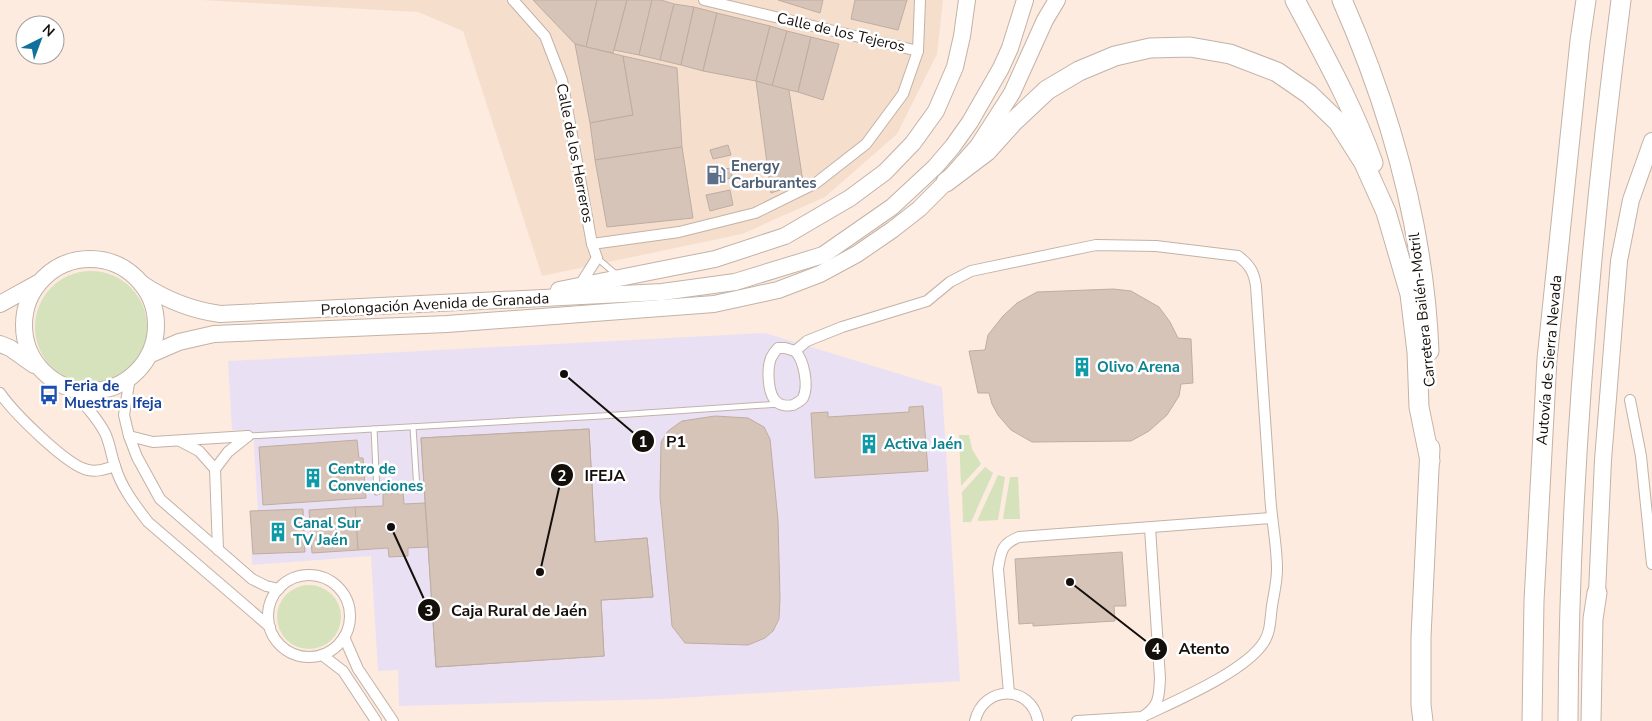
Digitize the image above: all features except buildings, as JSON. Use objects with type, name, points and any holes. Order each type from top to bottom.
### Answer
[{"type":"highway","points":[[1295,0],[1363,133],[1374,166],[1410,294],[1417,352],[1419,407],[1430,461]]},
{"type":"highway","name":"Carretera Bailén-Motril","points":[[1342,0],[1382,100],[1409,198],[1420,263],[1428,339],[1431,403],[1421,637],[1421,705],[1423,721]]},
{"type":"highway","name":"Autovía de Sierra Nevada","points":[[1532,721],[1534,601],[1547,359],[1580,41],[1586,0]]},
{"type":"highway","points":[[1568,721],[1575,483],[1590,279],[1604,128],[1621,0]]},
{"type":"highway","points":[[946,182],[987,151],[1014,121],[1047,90],[1080,71],[1116,56],[1150,48],[1190,47],[1230,54],[1277,72],[1309,94],[1338,122],[1364,162],[1386,212]]},
{"type":"highway","points":[[1591,721],[1592,619],[1597,593]]},
{"type":"highway","points":[[1597,593],[1600,620],[1600,721]]},
{"type":"main road","points":[[510,300],[580,285],[626,281],[715,259],[785,236],[850,198],[885,172],[913,142],[936,111],[955,67],[967,0]]},
{"type":"main road","name":"Prolongación Avenida de Granada","points":[[142,284],[159,296],[194,310],[220,314],[662,292],[735,282],[823,255],[892,207],[953,146],[988,94],[1010,48],[1025,0]]},
{"type":"main road","name":"Prolongación Avenida de Granada","points":[[149,355],[179,342],[214,334],[447,324],[714,304],[778,290],[820,274],[857,254],[919,209],[978,146],[1012,93],[1056,0]]},
{"type":"main road","points":[[1597,593],[1603,460],[1619,261],[1631,200],[1652,141]]},
{"type":"main road","points":[[0,344],[24,357],[54,381],[69,388],[85,391],[102,390],[117,385],[141,367],[149,355],[156,333],[156,318],[150,296],[142,284],[119,265],[90,258],[61,265],[44,276],[31,293],[26,304],[23,327],[28,351],[42,370]]},
{"type":"main road","points":[[0,304],[38,283]]},
{"type":"street","name":"Calle de los Herreros","points":[[513,0],[545,36],[562,80],[592,244],[597,258]]},
{"type":"street","name":"Calle de los Tejeros","points":[[704,0],[728,3],[918,51]]},
{"type":"street","points":[[592,244],[678,232],[755,213],[816,183],[866,144],[903,94],[918,51],[920,0]]},
{"type":"street","points":[[795,351],[807,341],[842,327],[927,301],[950,282],[971,271],[1096,245],[1156,246],[1238,256],[1248,263],[1255,275],[1271,518],[1277,566],[1271,625],[1264,641],[1253,656],[1228,673],[1187,695],[1142,716],[1077,721]]},
{"type":"street","points":[[580,285],[597,258]]},
{"type":"street","points":[[778,348],[785,348],[795,351],[802,362],[805,390],[803,398],[794,405],[779,404],[774,400],[771,393],[769,379],[771,358],[778,348]]},
{"type":"street","points":[[130,377],[124,415],[129,436],[137,457],[160,499],[258,583],[279,589]]},
{"type":"street","points":[[69,388],[86,405],[102,428],[106,435],[114,466],[128,494],[148,522],[270,627]]},
{"type":"street","points":[[0,393],[25,422],[74,465],[86,470],[98,471],[114,466]]},
{"type":"street","points":[[1630,400],[1641,456],[1652,564]]},
{"type":"street","points":[[129,436],[153,442],[248,436]]},
{"type":"street","points":[[215,469],[228,452],[248,436]]},
{"type":"street","points":[[179,440],[199,451],[215,469],[218,550]]},
{"type":"street","points":[[1009,693],[998,569],[1002,550],[1009,541],[1019,537],[1271,518]]},
{"type":"street","points":[[1142,716],[1150,712],[1159,699],[1160,678],[1150,528]]},
{"type":"street","points":[[303,576],[317,576],[330,581],[341,590],[350,610],[349,624],[344,637],[333,650],[312,657],[294,654],[279,643],[268,620],[269,607],[279,589],[290,580],[303,576]]},
{"type":"street","points":[[344,637],[358,669],[392,721]]},
{"type":"street","points":[[322,655],[343,671],[376,721]]},
{"type":"street","points":[[975,721],[979,708],[984,702],[996,695],[1009,693],[1027,701],[1034,709],[1038,721]]},
{"type":"lane","points":[[597,258],[626,281]]},
{"type":"lane","points":[[668,285],[713,280],[735,282]]},
{"type":"lane","points":[[248,436],[779,404]]},
{"type":"lane","points":[[412,427],[417,490]]},
{"type":"lane","points":[[374,429],[377,492]]},
{"type":"shaded area","points":[[201,0],[943,0],[937,54],[897,134],[825,197],[742,234],[542,276],[463,31],[418,12]]},
{"type":"shaded area","points":[[765,333],[942,387],[960,681],[662,699],[399,706],[398,670],[378,671],[371,556],[252,565],[250,511],[258,511],[253,431],[232,430],[228,361]]},
{"type":"green space","points":[[91,271],[112,275],[131,287],[143,306],[147,327],[143,348],[131,367],[112,379],[91,383],[70,379],[51,367],[39,348],[35,327],[39,306],[51,287],[70,275]]},
{"type":"green space","points":[[959,435],[969,435],[972,449],[981,464],[961,486]]},
{"type":"green space","points":[[985,467],[993,473],[971,522],[963,522],[962,492]]},
{"type":"green space","points":[[998,475],[1005,477],[998,520],[978,521],[978,519]]},
{"type":"green space","points":[[1010,477],[1018,477],[1020,519],[1003,519]]},
{"type":"green space","points":[[309,585],[327,590],[332,594],[336,599],[341,617],[336,635],[332,640],[327,644],[309,649],[291,644],[286,640],[282,635],[277,617],[282,599],[286,594],[291,590]]},
{"type":"place","name":"Energy Carburantes","points":[[716,175]]},
{"type":"place","name":"Olivo Arena","points":[[1082,367]]},
{"type":"place","name":"P1","points":[[564,374]]},
{"type":"place","name":"Feria de Muestras Ifeja","points":[[49,395]]},
{"type":"place","name":"Activa Jaén","points":[[869,444]]},
{"type":"place","name":"Centro de Convenciones","points":[[313,478]]},
{"type":"place","name":"Caja Rural de Jaén","points":[[391,527]]},
{"type":"place","name":"Canal Sur TV Jaén","points":[[278,532]]},
{"type":"place","name":"IFEJA","points":[[540,572]]},
{"type":"place","name":"Atento","points":[[1070,582]]}]
